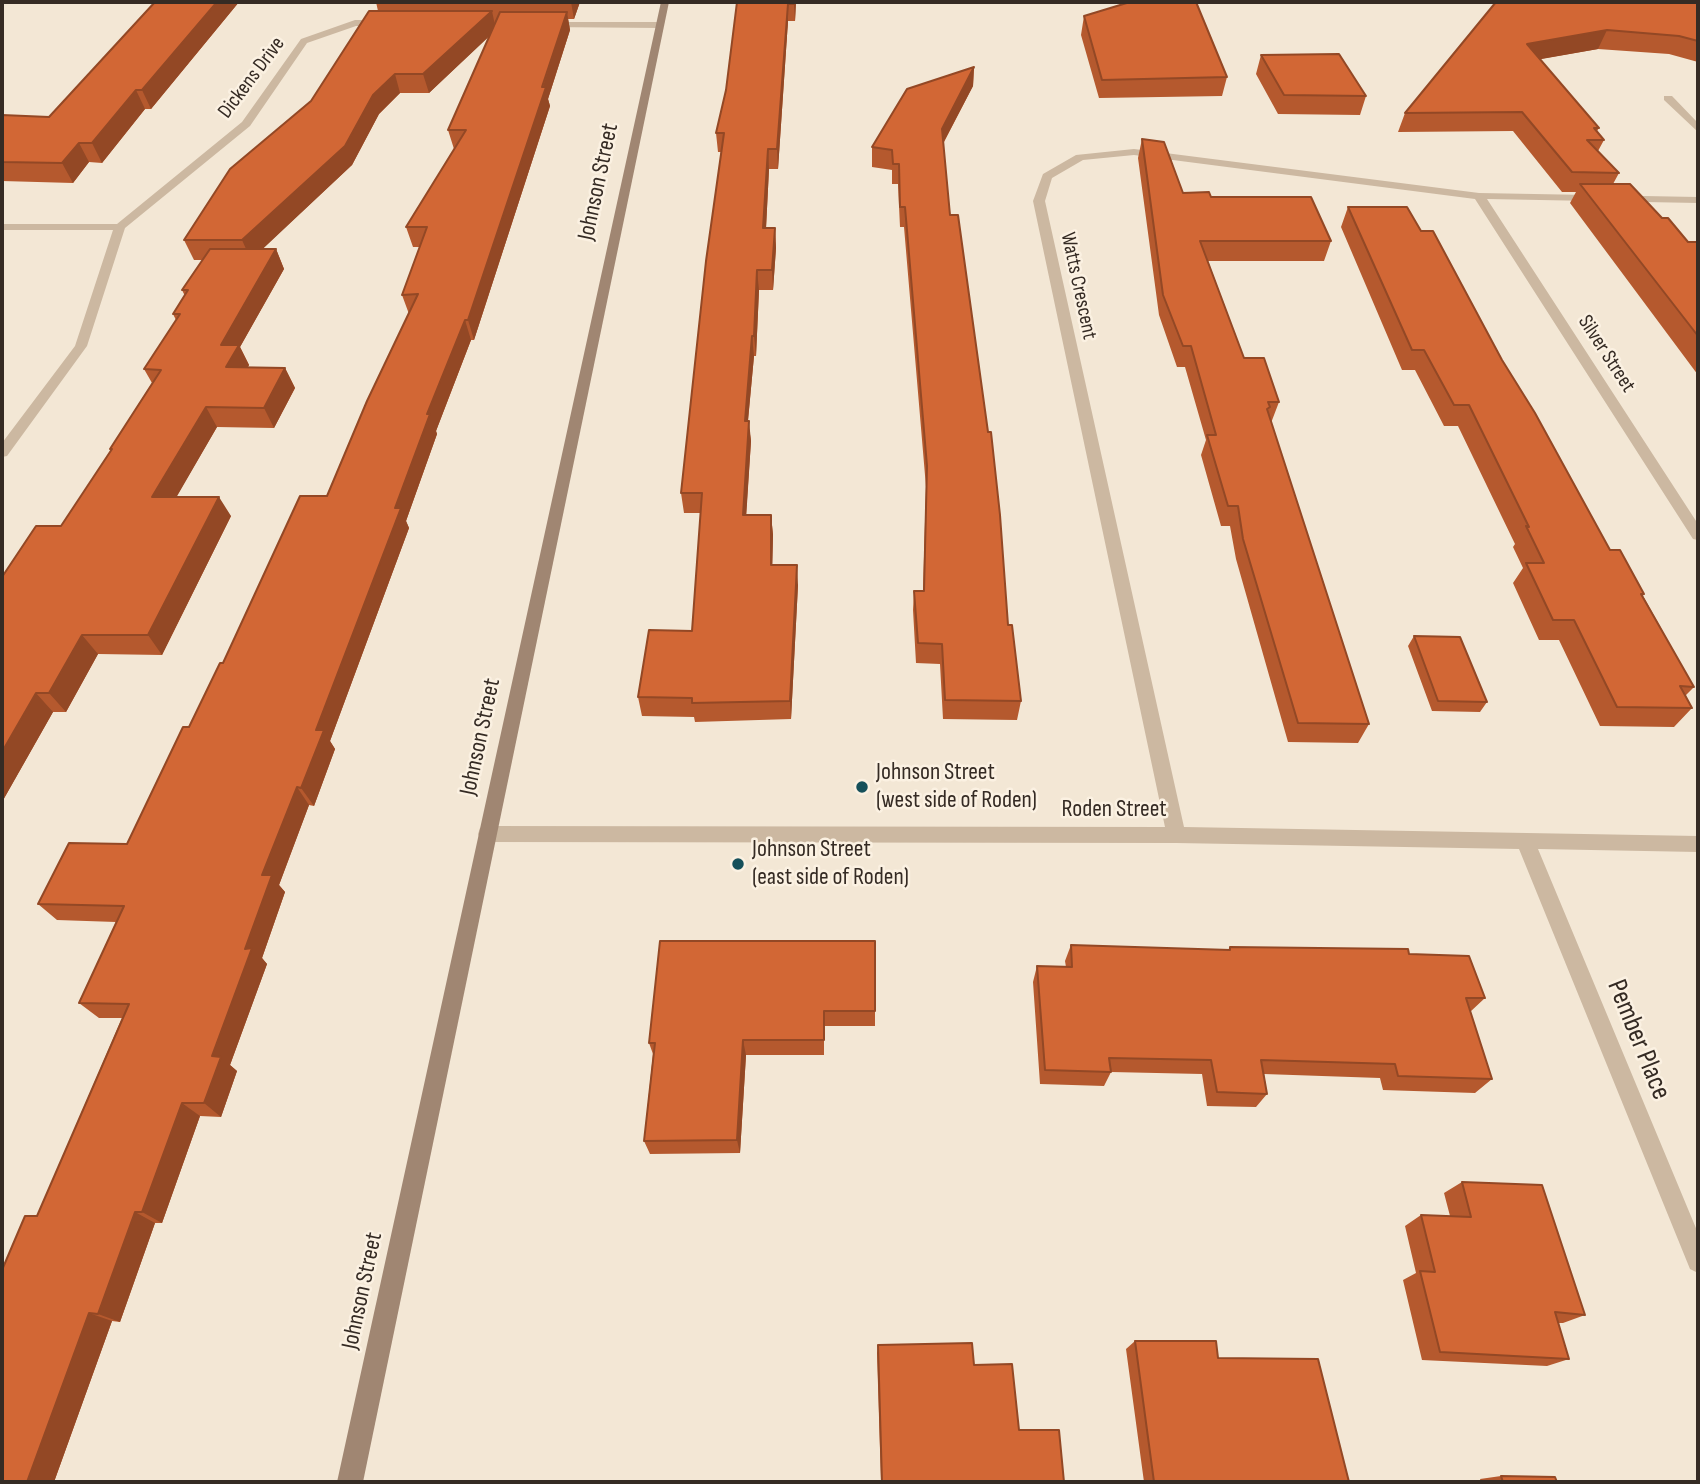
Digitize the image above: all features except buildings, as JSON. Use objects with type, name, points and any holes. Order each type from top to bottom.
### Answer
[{"type":"main road","name":"Johnson Street","points":[[350,1482],[664,2]]},
{"type":"street","name":"Dickens Drive","points":[[120,227],[246,124],[304,41],[355,23],[396,23]]},
{"type":"street","points":[[535,24],[659,25]]},
{"type":"street","points":[[1668,98],[1698,129]]},
{"type":"street","name":"Watts Crescent","points":[[1176,835],[1039,201],[1046,176],[1080,157],[1134,152],[1479,196],[1698,200]]},
{"type":"street","name":"Silver Street","points":[[1479,196],[1698,535]]},
{"type":"street","points":[[2,227],[120,227],[81,346],[2,453]]},
{"type":"street","name":"Roden Street","points":[[488,834],[1176,835],[1698,844]]},
{"type":"street","name":"Pember Place","points":[[1525,840],[1698,1261]]},
{"type":"place","name":"Johnson Street (west side of Roden)","points":[[862,787]]},
{"type":"place","name":"Johnson Street (east side of Roden)","points":[[738,864]]}]
